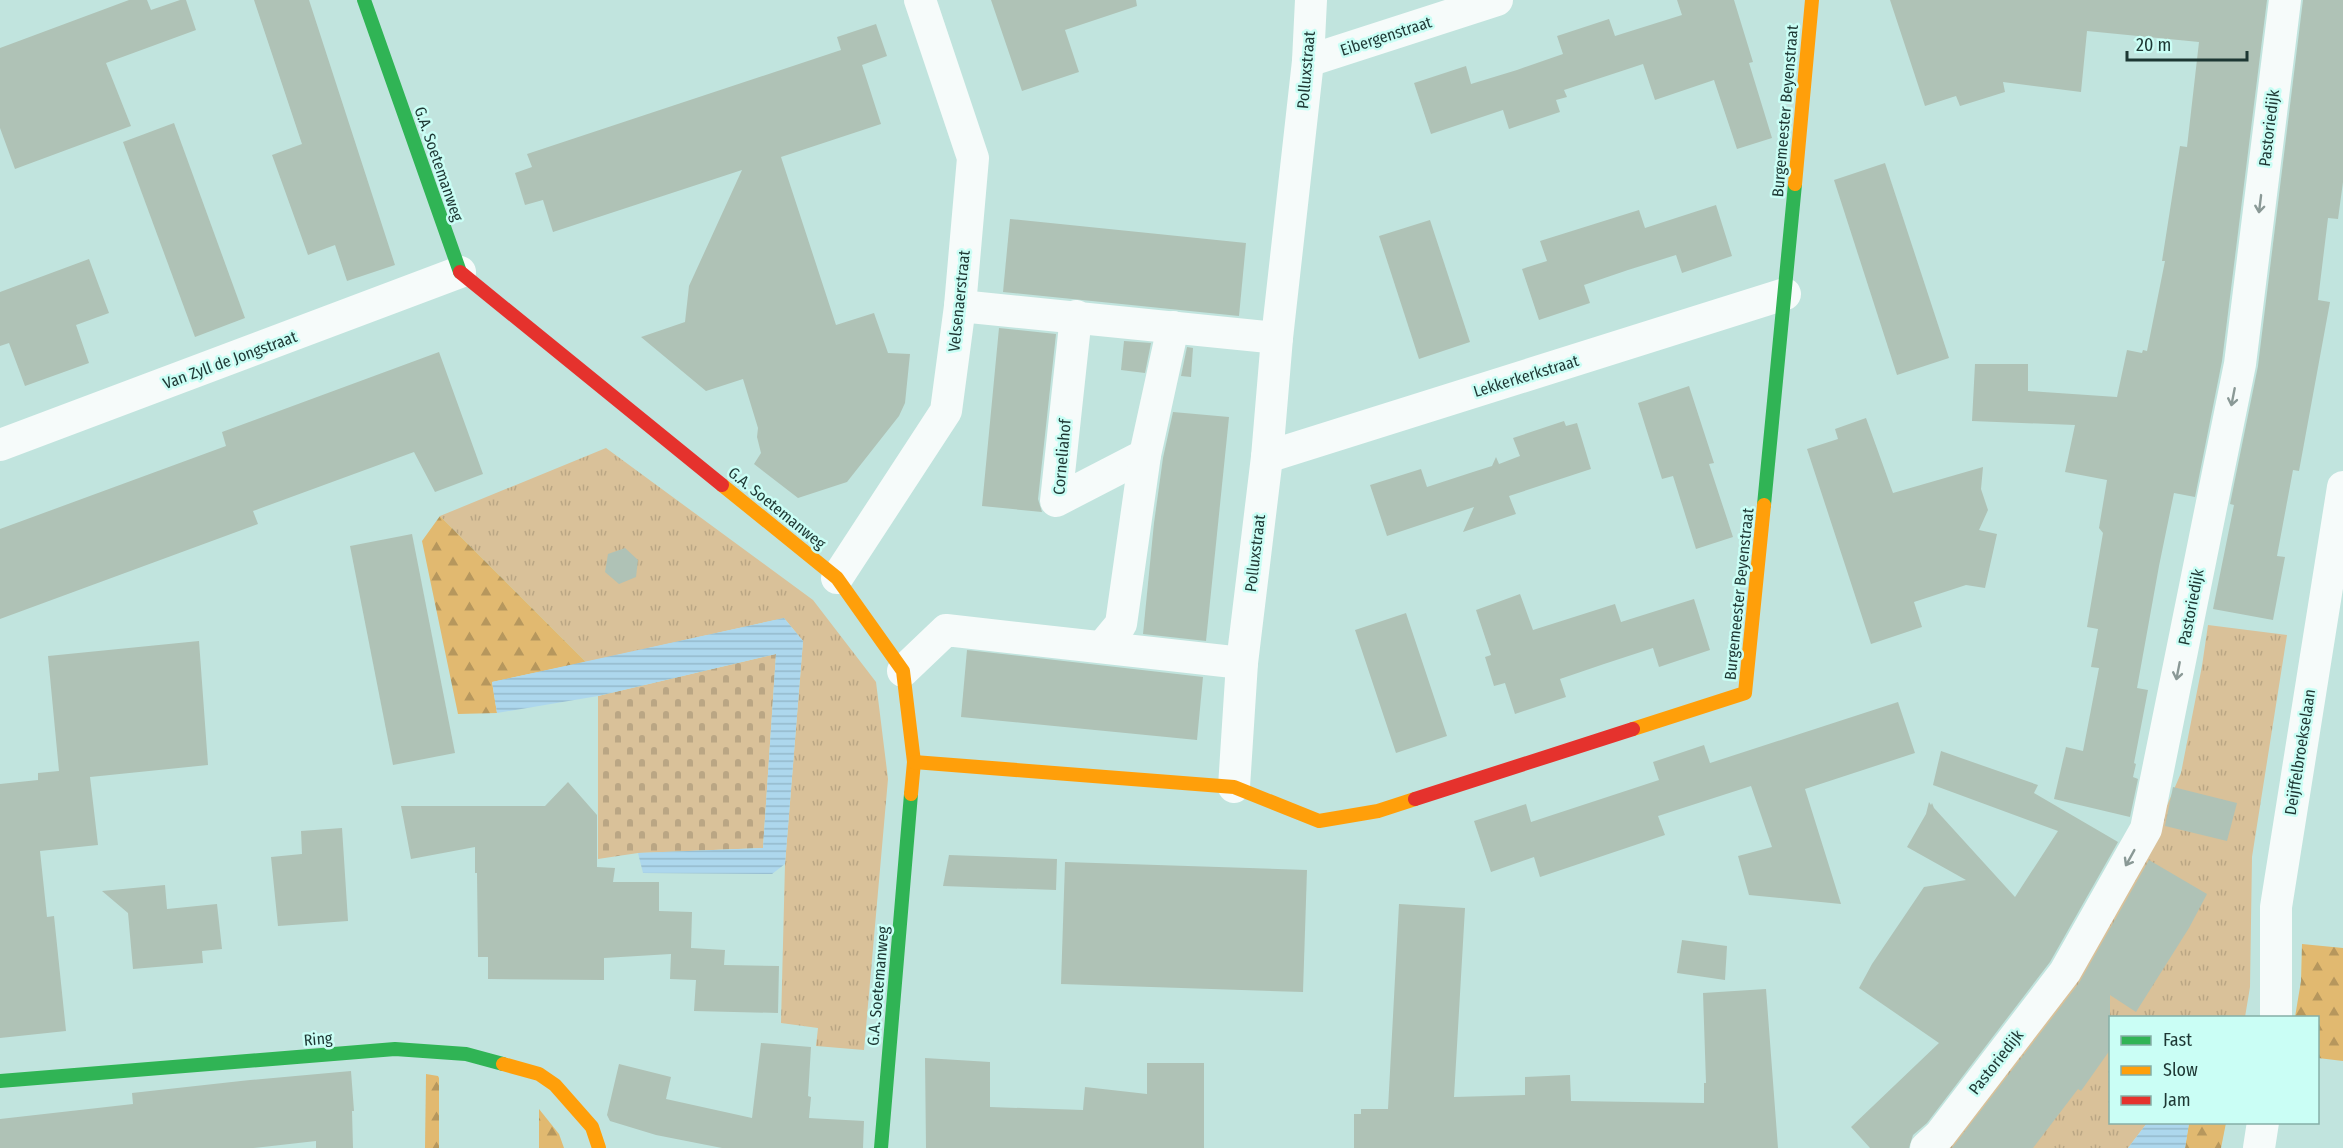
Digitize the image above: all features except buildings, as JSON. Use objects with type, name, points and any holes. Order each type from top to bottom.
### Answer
[{"type":"street","name":"G.A. Soetemanweg","points":[[364,0],[460,272],[837,578],[903,670],[914,762],[880,1148]]},
{"type":"street","name":"Velsenaerstraat","points":[[837,578],[946,411],[960,306],[973,158],[920,0]]},
{"type":"street","name":"Polluxstraat","points":[[1234,787],[1242,663],[1267,457],[1277,338],[1308,61],[1311,0]]},
{"type":"street","name":"Eibergenstraat","points":[[1308,61],[1497,0]]},
{"type":"street","name":"Burgemeester Beyenstraat","points":[[1234,787],[1319,821],[1378,811],[1745,693],[1812,0]]},
{"type":"street","name":"Pastoriedijk","points":[[1926,1148],[1940,1135],[2065,972],[2146,829],[2240,364],[2285,0]]},
{"type":"street","name":"Van Zyll de Jongstraat","points":[[0,445],[290,338],[460,272]]},
{"type":"street","name":"Lekkerkerkstraat","points":[[1267,457],[1785,294]]},
{"type":"street","points":[[960,306],[1277,338]]},
{"type":"street","name":"Corneliahof","points":[[1076,316],[1056,501],[1145,455]]},
{"type":"street","points":[[1102,647],[1121,624],[1145,455],[1173,327]]},
{"type":"street","name":"Deijffelbroekselaan","points":[[2276,1016],[2276,907],[2343,487]]},
{"type":"street","points":[[903,670],[946,630],[1242,663]]},
{"type":"street","points":[[914,762],[1234,787]]},
{"type":"street","name":"Ring","points":[[0,1081],[395,1049],[466,1054],[540,1074],[555,1084],[592,1127],[599,1148]]},
{"type":"street","points":[[2259,1148],[2264,1124]]},
{"type":"green space","points":[[606,448],[813,600],[876,682],[888,779],[864,1050],[816,1046],[818,1028],[781,1023],[785,864],[803,641],[784,618],[586,662],[440,516]]},
{"type":"green space","points":[[440,516],[586,662],[492,682],[497,713],[458,714],[422,541]]},
{"type":"green space","points":[[2208,625],[2287,635],[2252,857],[2250,987],[2245,1016],[2109,1016],[2109,1124],[2146,1124],[2128,1148],[1947,1148],[2147,852],[2181,773]]},
{"type":"green space","points":[[776,654],[763,848],[638,853],[598,859],[598,696]]},
{"type":"green space","points":[[2302,944],[2343,948],[2343,1061],[2319,1058],[2319,1016],[2295,1016],[2301,981]]},
{"type":"green space","points":[[426,1074],[439,1078],[439,1148],[425,1148]]},
{"type":"green space","points":[[539,1109],[559,1134],[564,1148],[539,1148]]},
{"type":"green space","points":[[2189,1124],[2226,1124],[2221,1148],[2185,1148]]},
{"type":"water","points":[[784,618],[803,641],[785,864],[772,874],[643,873],[638,853],[763,848],[776,654],[598,696],[497,713],[492,682]]},
{"type":"water","points":[[2146,1124],[2189,1124],[2185,1148],[2128,1148]]},
{"type":"traffic: fast","points":[[364,0],[460,272]]},
{"type":"traffic: fast","points":[[1764,505],[1795,184]]},
{"type":"traffic: fast","points":[[881,1148],[911,794]]},
{"type":"traffic: fast","points":[[0,1081],[395,1049],[466,1054],[503,1064]]},
{"type":"traffic: slow","points":[[1795,184],[1812,0]]},
{"type":"traffic: slow","points":[[722,485],[837,578],[903,671],[914,762],[911,794]]},
{"type":"traffic: slow","points":[[1633,729],[1745,693],[1764,505]]},
{"type":"traffic: slow","points":[[914,762],[1234,787],[1319,821],[1378,811],[1415,799]]},
{"type":"traffic: slow","points":[[503,1064],[539,1074],[555,1085],[592,1127],[599,1148]]},
{"type":"traffic: jam","points":[[460,272],[722,485]]},
{"type":"traffic: jam","points":[[1415,799],[1633,729]]}]
